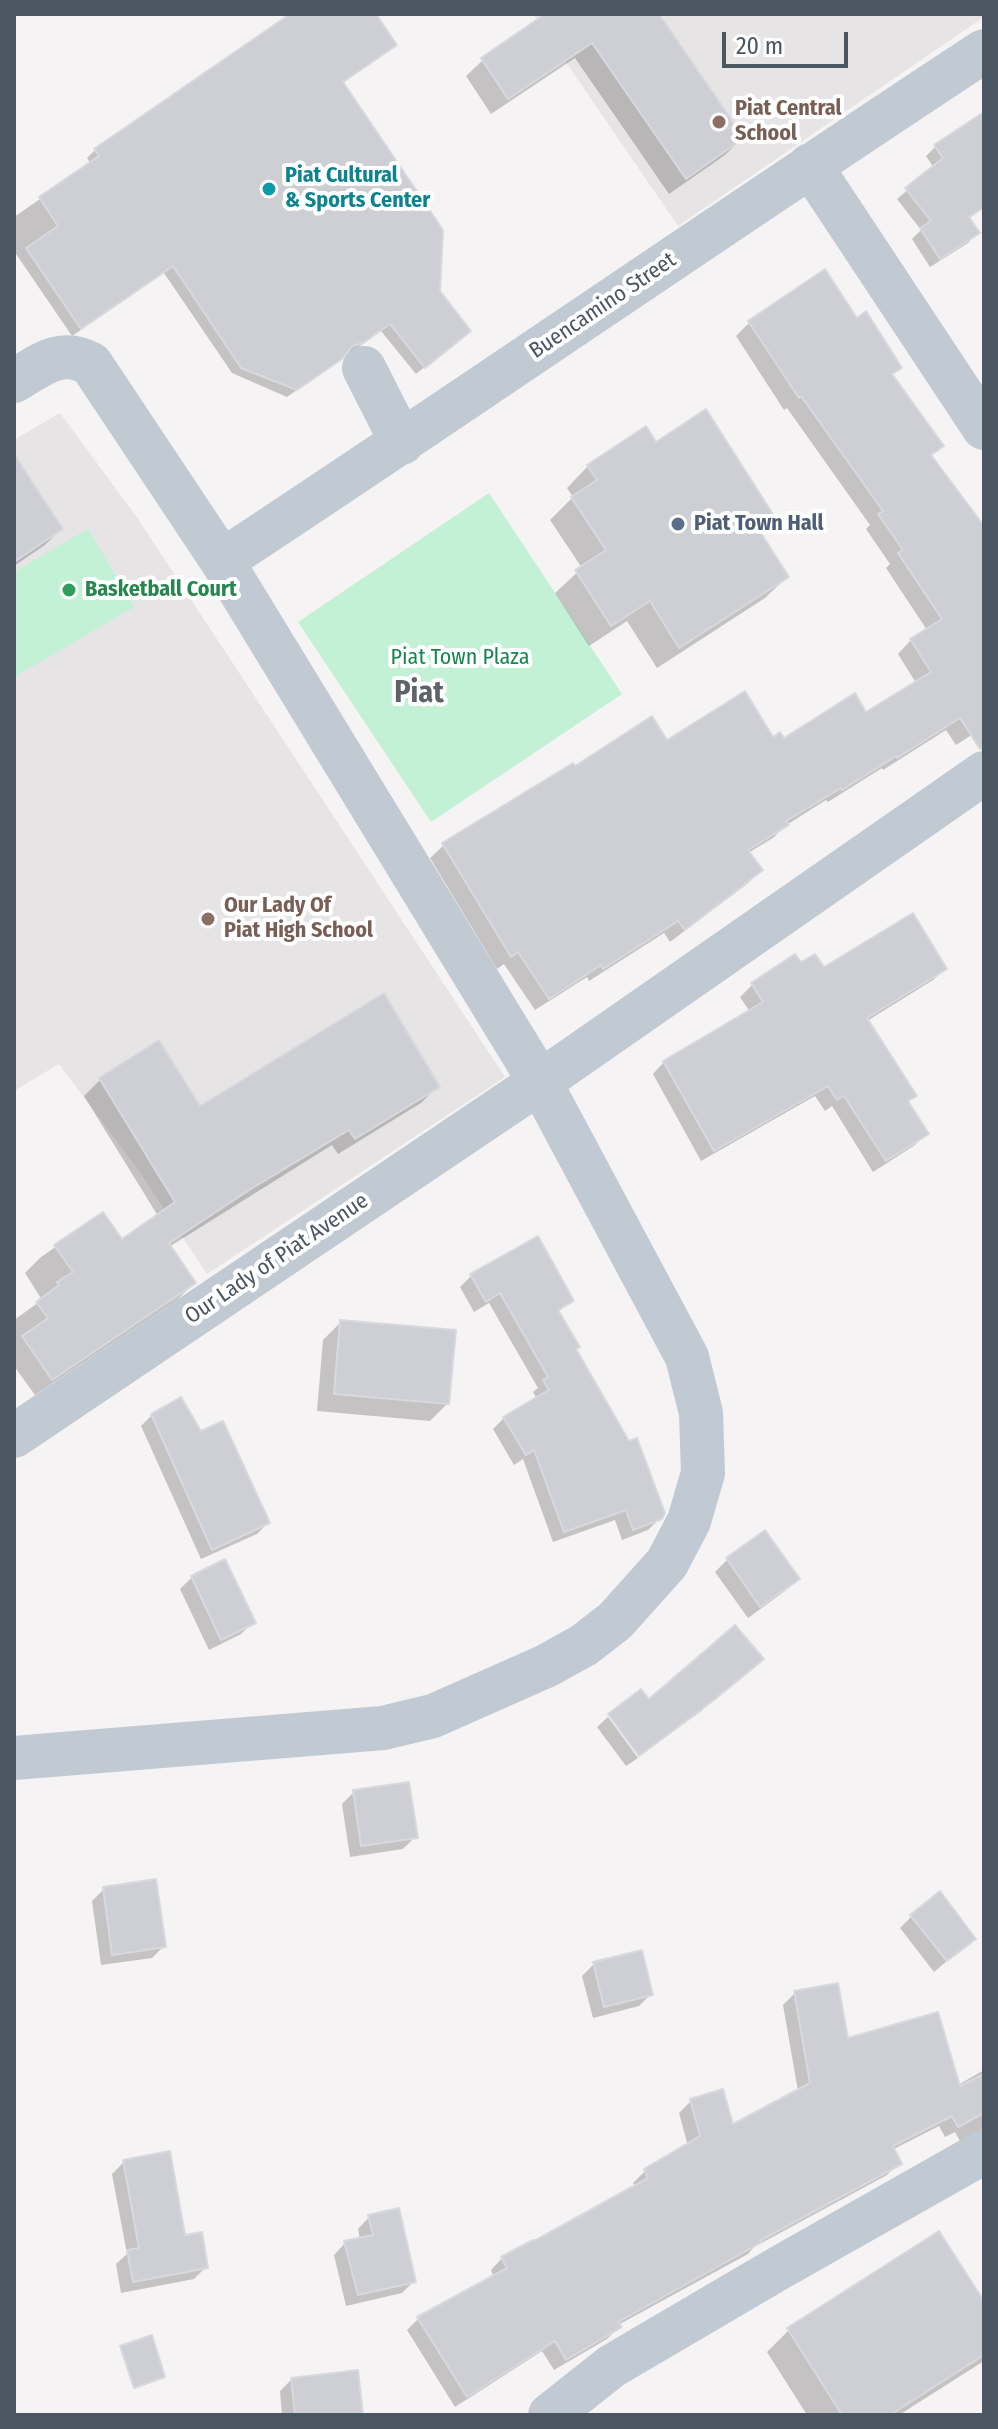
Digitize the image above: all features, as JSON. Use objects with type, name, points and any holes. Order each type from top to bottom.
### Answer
[{"type":"street","name":"Buencamino Street","points":[[222,561],[984,51]]},
{"type":"street","points":[[810,165],[984,428]]},
{"type":"street","points":[[14,381],[44,363],[65,356],[78,357],[91,364],[222,561],[540,1082],[687,1357],[701,1413],[703,1473],[689,1521],[667,1563],[615,1621],[584,1645],[546,1666],[433,1716],[383,1728],[14,1758]]},
{"type":"street","points":[[364,368],[402,443]]},
{"type":"street","name":"Our Lady of Piat Avenue","points":[[14,1436],[540,1082],[984,773]]},
{"type":"street","points":[[550,2415],[612,2366],[984,2152]]},
{"type":"shaded area","name":"Piat Central School","points":[[533,14],[984,14],[984,17],[678,226]]},
{"type":"shaded area","name":"Our Lady Of Piat High School","points":[[60,413],[136,516],[505,1077],[207,1274],[139,1171],[59,1064],[14,1091],[14,440]]},
{"type":"green space","name":"Piat Town Plaza","points":[[489,493],[622,694],[431,822],[298,622]]},
{"type":"green space","name":"Basketball Court","points":[[88,529],[134,607],[14,677],[14,572]]},
{"type":"building","name":"Piat Cultural & Sports Center","points":[[290,14],[376,14],[397,45],[343,82],[443,230],[440,291],[471,331],[425,368],[390,324],[363,343],[352,346],[342,359],[297,390],[241,368],[173,266],[81,329],[26,248],[58,226],[39,197],[99,156],[94,149]]},
{"type":"building","points":[[545,14],[659,14],[744,138],[686,179],[592,43],[508,99],[481,58]]},
{"type":"building","points":[[984,112],[984,207],[969,217],[980,233],[940,259],[920,228],[931,221],[905,188],[943,158],[934,145]]},
{"type":"building","points":[[825,269],[857,318],[866,311],[902,368],[892,374],[944,446],[931,455],[984,526],[984,748],[980,749],[960,718],[786,821],[789,825],[748,850],[763,870],[685,930],[678,921],[549,999],[518,952],[511,957],[442,843],[573,763],[575,766],[652,716],[667,740],[745,691],[773,737],[780,732],[784,738],[855,693],[866,712],[931,672],[910,639],[942,619],[898,553],[903,550],[878,514],[883,511],[801,396],[799,398],[748,321]]},
{"type":"building","name":"Piat Town Hall","points":[[706,409],[776,519],[759,530],[789,577],[679,648],[650,601],[611,626],[575,570],[606,550],[571,497],[597,480],[587,465],[646,426],[656,442]]},
{"type":"building","points":[[14,454],[63,529],[14,562]]},
{"type":"building","points":[[913,913],[947,969],[867,1018],[917,1096],[908,1101],[929,1134],[886,1161],[844,1096],[837,1100],[828,1086],[714,1151],[663,1061],[763,1002],[751,983],[795,954],[801,962],[815,954],[824,967]]},
{"type":"building","points":[[384,993],[440,1087],[355,1139],[349,1130],[169,1243],[196,1283],[52,1380],[22,1336],[48,1318],[36,1302],[73,1272],[54,1245],[103,1212],[122,1239],[175,1202],[99,1078],[159,1040],[200,1106]]},
{"type":"building","points":[[538,1236],[574,1301],[558,1310],[580,1347],[576,1349],[629,1441],[637,1438],[665,1513],[662,1519],[633,1530],[626,1510],[564,1532],[534,1450],[526,1455],[503,1417],[549,1390],[543,1380],[548,1377],[500,1293],[486,1302],[470,1274]]},
{"type":"building","points":[[340,1320],[456,1330],[449,1404],[334,1394]]},
{"type":"building","points":[[181,1397],[201,1431],[223,1421],[270,1523],[212,1550],[151,1414]]},
{"type":"building","points":[[765,1530],[800,1579],[760,1607],[726,1558]]},
{"type":"building","points":[[225,1559],[256,1623],[221,1640],[191,1576]]},
{"type":"building","points":[[735,1625],[764,1659],[639,1756],[608,1714],[641,1689],[649,1699]]},
{"type":"building","points":[[409,1782],[418,1838],[361,1846],[353,1790]]},
{"type":"building","points":[[156,1879],[166,1947],[112,1955],[103,1887]]},
{"type":"building","points":[[940,1891],[976,1939],[947,1961],[910,1915]]},
{"type":"building","points":[[642,1950],[653,1995],[604,2007],[593,1962]]},
{"type":"building","points":[[838,1983],[848,2038],[938,2012],[960,2086],[984,2074],[984,2113],[958,2127],[952,2116],[893,2146],[902,2164],[618,2322],[622,2327],[566,2360],[555,2341],[467,2397],[417,2317],[507,2268],[501,2257],[648,2178],[644,2169],[700,2136],[690,2099],[723,2089],[733,2124],[810,2083],[794,1991]]},
{"type":"building","points":[[170,2151],[185,2235],[202,2232],[208,2268],[133,2282],[127,2250],[139,2248],[123,2160]]},
{"type":"building","points":[[399,2208],[416,2282],[358,2295],[344,2241],[373,2235],[368,2215]]},
{"type":"building","points":[[939,2231],[984,2301],[984,2355],[890,2415],[842,2415],[787,2328]]},
{"type":"building","points":[[152,2335],[165,2377],[134,2388],[120,2346]]},
{"type":"building","points":[[358,2370],[363,2415],[295,2415],[291,2378]]},
{"type":"place","name":"Piat Central School","points":[[719,122]]},
{"type":"place","name":"Piat Cultural & Sports Center","points":[[269,189]]},
{"type":"place","name":"Piat Town Hall","points":[[678,524]]},
{"type":"place","name":"Basketball Court","points":[[69,590]]},
{"type":"place","name":"Our Lady Of Piat High School","points":[[208,919]]},
{"type":"district","name":"Piat","points":[[419,694]]}]
